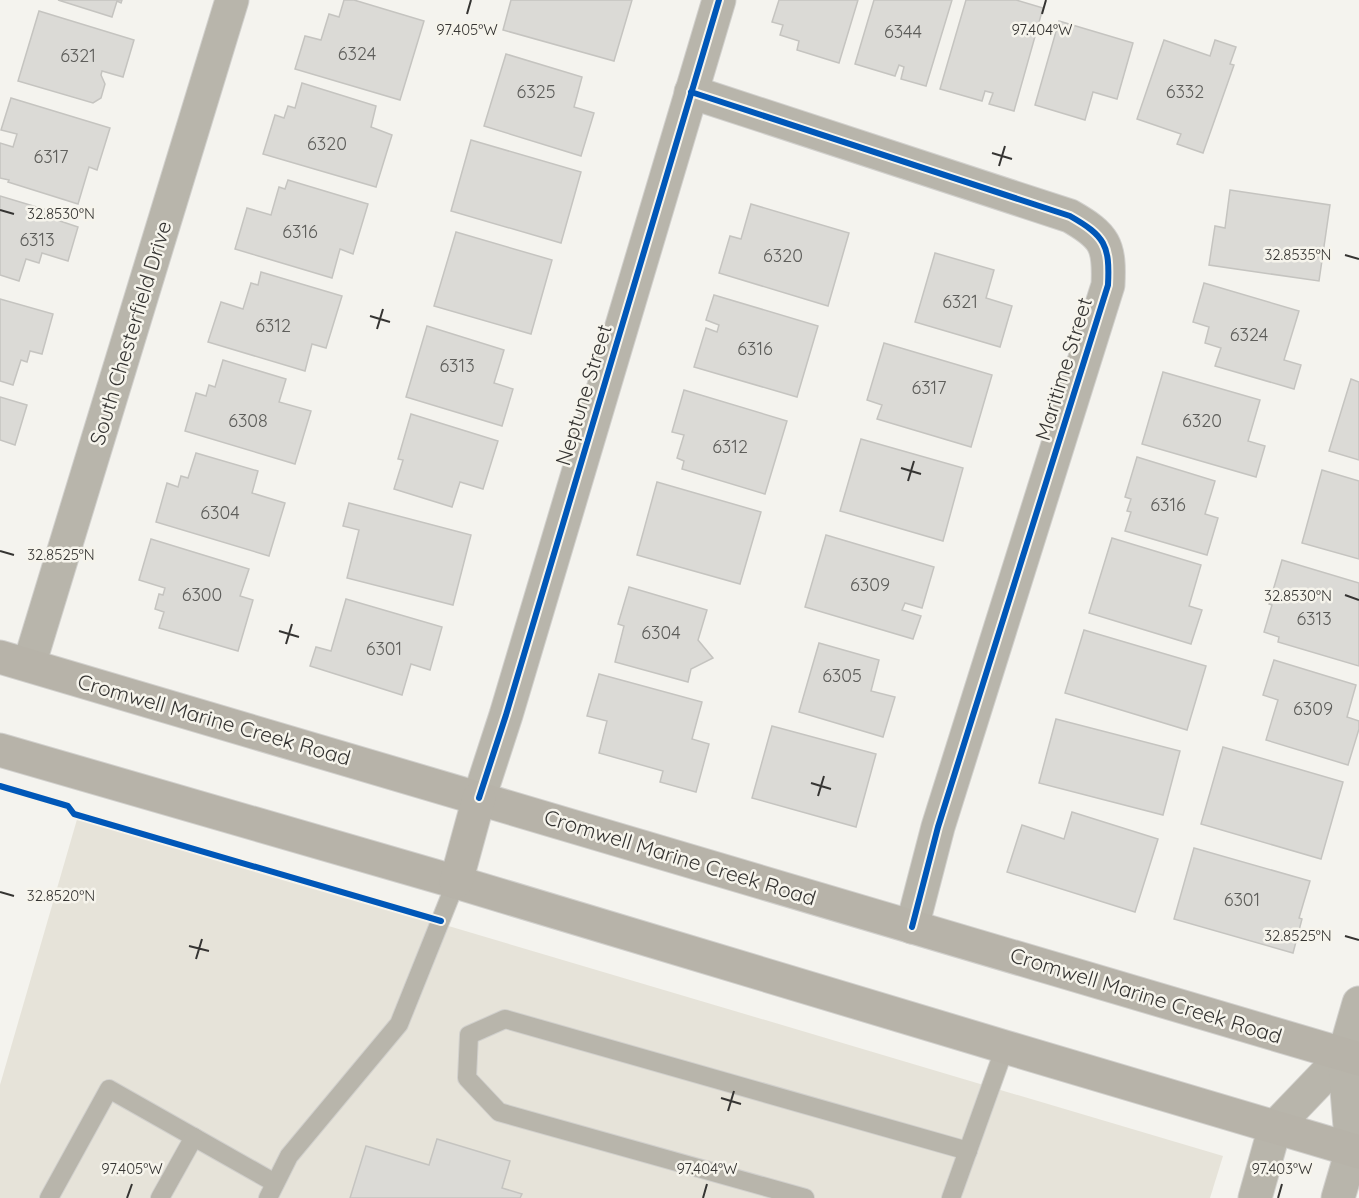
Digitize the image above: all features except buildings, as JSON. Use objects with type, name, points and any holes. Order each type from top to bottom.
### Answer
[{"type":"main road","name":"Cromwell Marine Creek Road","points":[[15,661],[1352,1057]]},
{"type":"main road","points":[[0,750],[456,882],[1356,1151]]},
{"type":"main road","points":[[456,882],[479,798]]},
{"type":"street","name":"South Chesterfield Drive","points":[[15,661],[232,0]]},
{"type":"street","name":"Neptune Street","points":[[479,798],[719,0]]},
{"type":"street","name":"Maritime Street","points":[[691,92],[1070,216],[1089,227],[1103,243],[1109,262],[1108,285],[938,826],[912,927]]},
{"type":"street","points":[[1338,1198],[1356,1151],[1352,1057],[1359,1003]]},
{"type":"street","points":[[1255,1198],[1275,1127],[1352,1057]]},
{"type":"lane","points":[[49,1198],[109,1089],[194,1137],[271,1191],[289,1156],[399,1024],[456,882]]},
{"type":"lane","points":[[805,1198],[499,1112],[467,1078],[469,1035],[505,1019],[968,1151]]},
{"type":"lane","points":[[951,1198],[1005,1047]]},
{"type":"lane","points":[[160,1198],[194,1137]]},
{"type":"shaded area","points":[[78,816],[1223,1156],[1210,1198],[0,1198],[0,1085]]},
{"type":"cycle path","points":[[479,798],[506,715],[719,0]]},
{"type":"cycle path","points":[[691,92],[1070,216],[1098,236],[1106,251],[1108,285],[938,827],[912,927]]},
{"type":"cycle path","points":[[0,786],[68,806],[74,814],[441,921]]}]
